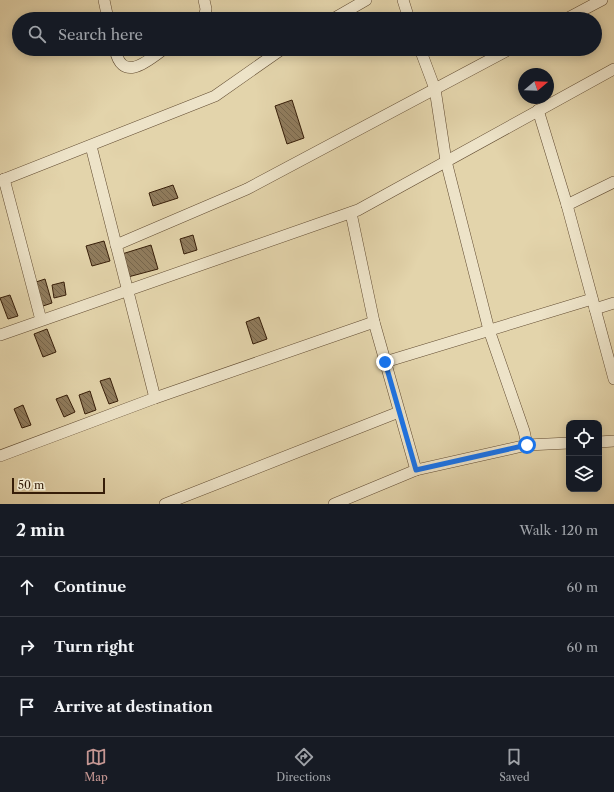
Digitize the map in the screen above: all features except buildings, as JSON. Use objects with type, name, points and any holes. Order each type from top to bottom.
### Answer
[{"type":"street","points":[[104,0],[107,12]]},
{"type":"street","points":[[204,0],[205,12]]},
{"type":"street","points":[[345,12],[366,0]]},
{"type":"street","points":[[403,0],[407,12]]},
{"type":"street","points":[[579,12],[602,0]]},
{"type":"street","points":[[117,56],[122,64],[131,68],[139,67],[154,56]]},
{"type":"street","points":[[41,320],[2,180],[215,96],[272,56]]},
{"type":"street","points":[[423,56],[435,89],[446,161],[489,330],[524,431],[527,445]]},
{"type":"street","points":[[116,245],[247,189],[497,56]]},
{"type":"street","points":[[0,335],[351,213],[614,69]]},
{"type":"street","points":[[538,110],[567,205],[614,379]]},
{"type":"street","points":[[91,146],[154,398]]},
{"type":"street","points":[[567,205],[614,182]]},
{"type":"street","points":[[351,213],[374,322],[416,470]]},
{"type":"street","points":[[385,362],[489,330],[594,304],[614,303]]},
{"type":"street","points":[[0,456],[154,398],[374,322]]},
{"type":"street","points":[[165,504],[399,412]]},
{"type":"street","points":[[602,442],[614,441]]},
{"type":"street","points":[[334,504],[416,470],[527,445],[566,443]]},
{"type":"route","points":[[385,362],[416,470],[527,445]]}]
